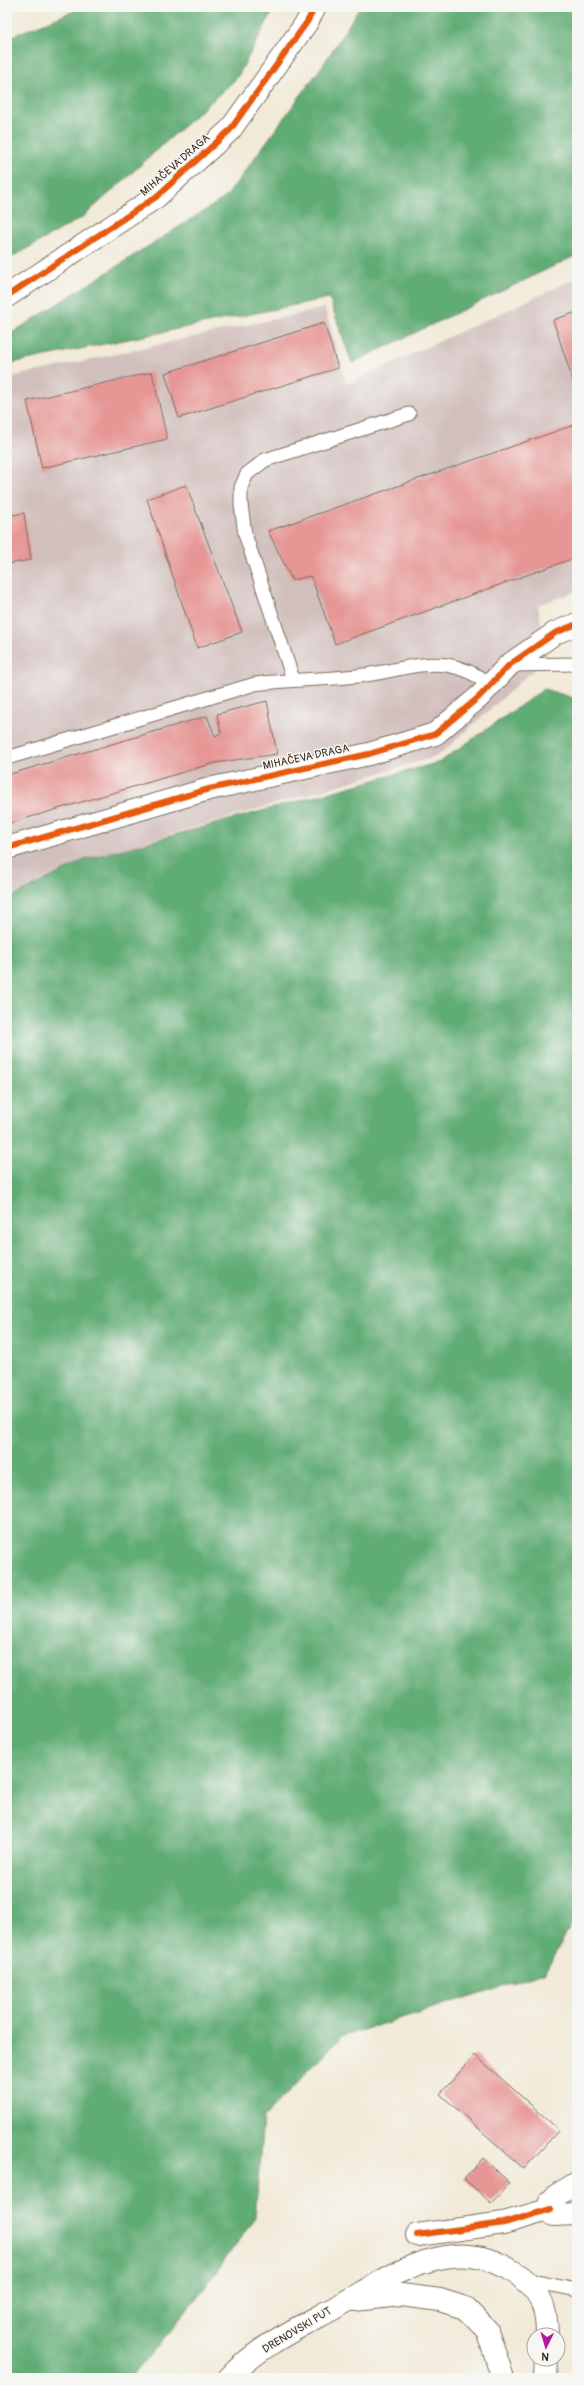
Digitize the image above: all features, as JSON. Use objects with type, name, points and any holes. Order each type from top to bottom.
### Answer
[{"type":"street","name":"MIHAČEVA DRAGA","points":[[7,296],[156,197],[230,130],[307,22],[315,7]]},
{"type":"street","name":"MIHAČEVA DRAGA","points":[[7,848],[209,788],[369,754],[435,734],[491,685],[509,665],[555,633],[577,624]]},
{"type":"street","points":[[577,2183],[557,2195],[550,2202],[550,2209],[553,2215],[577,2214]]},
{"type":"street","points":[[417,2235],[504,2223],[550,2209]]},
{"type":"street","name":"DRENOVSKI PUT","points":[[229,2378],[271,2343],[347,2301],[390,2275],[415,2265],[445,2256],[471,2255],[495,2260],[527,2280],[539,2294],[547,2319],[547,2327]]},
{"type":"street","name":"DRENOVSKI PUT","points":[[347,2301],[401,2294],[440,2300],[466,2308],[487,2330],[503,2378]]},
{"type":"street","points":[[545,2378],[546,2367]]},
{"type":"lane","points":[[293,679],[245,534],[241,505],[241,487],[246,474],[265,460],[409,414]]},
{"type":"lane","points":[[7,758],[255,684],[293,679],[364,676],[435,664],[463,669],[478,674],[491,685]]},
{"type":"lane","points":[[509,665],[577,664]]},
{"type":"lane","points":[[527,2280],[577,2290]]},
{"type":"shaded area","points":[[577,278],[577,591],[538,605],[547,658],[438,756],[87,859],[7,900],[7,378],[325,308],[346,384]]},
{"type":"green space","points":[[84,7],[275,7],[237,78],[83,217],[7,260],[7,38]]},
{"type":"green space","points":[[360,7],[577,7],[577,255],[352,363],[329,298],[7,364],[7,336],[226,197],[325,62]]},
{"type":"green space","points":[[544,689],[577,699],[577,1915],[544,1973],[341,2037],[263,2118],[255,2218],[202,2292],[131,2378],[7,2378],[7,900],[87,859],[440,762]]},
{"type":"building","points":[[577,312],[577,387],[575,387],[553,320]]},
{"type":"building","points":[[324,323],[338,368],[179,418],[165,373]]},
{"type":"building","points":[[152,372],[167,439],[42,468],[27,401]]},
{"type":"building","points":[[577,424],[577,557],[335,644],[311,576],[292,580],[268,531]]},
{"type":"building","points":[[186,485],[242,632],[197,648],[147,499]]},
{"type":"building","points":[[24,513],[31,560],[7,564],[7,516]]},
{"type":"building","points":[[267,701],[277,754],[214,763],[7,824],[7,775],[207,716],[215,736],[221,733],[217,714]]},
{"type":"building","points":[[475,2055],[559,2130],[524,2169],[440,2094]]},
{"type":"building","points":[[483,2158],[510,2183],[491,2203],[464,2179]]},
{"type":"cycle path","points":[[7,296],[156,197],[230,130],[307,22],[315,7]]},
{"type":"cycle path","points":[[7,848],[209,789],[369,754],[435,734],[479,697],[509,665],[555,633],[577,624]]},
{"type":"cycle path","points":[[417,2235],[504,2223],[551,2209]]}]
